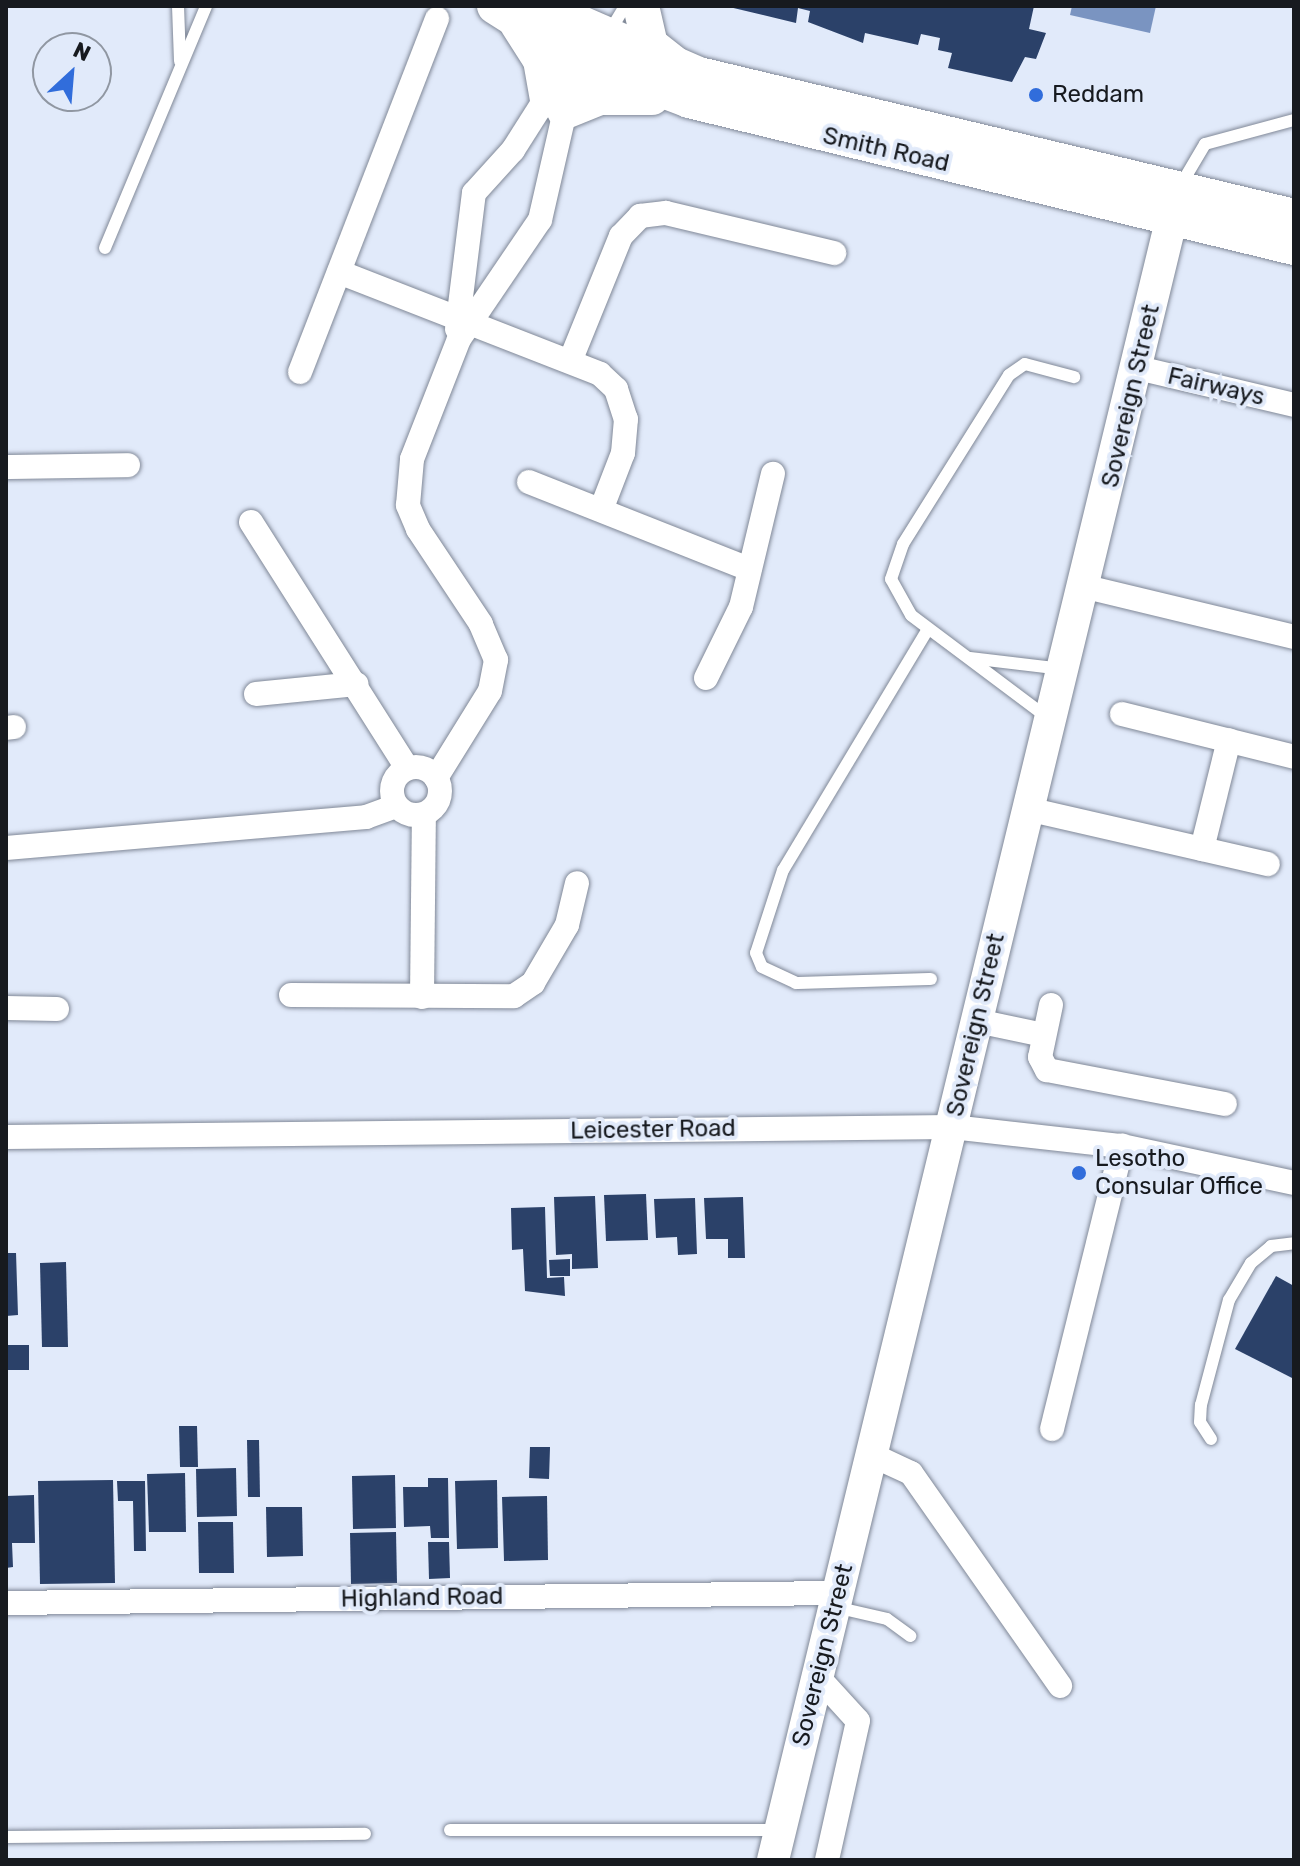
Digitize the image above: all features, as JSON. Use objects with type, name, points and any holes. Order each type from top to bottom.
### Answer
[{"type":"main road","points":[[641,6],[650,45],[686,85]]},
{"type":"main road","name":"Smith Road","points":[[518,12],[591,41],[686,85],[1176,204],[1294,247]]},
{"type":"main road","points":[[518,12],[541,60],[556,105],[686,85]]},
{"type":"main road","name":"Smith Road","points":[[1176,204],[1294,217]]},
{"type":"street","points":[[300,372],[437,19]]},
{"type":"street","points":[[422,997],[424,814],[439,799],[436,778],[462,745],[496,673],[493,646],[408,505],[412,459],[463,326],[474,193],[556,105],[591,41]]},
{"type":"street","points":[[463,326],[533,234],[552,170],[556,105]]},
{"type":"street","points":[[513,150],[552,170]]},
{"type":"street","name":"Sovereign Street","points":[[776,1845],[952,1127],[1048,718],[1086,587],[1176,204]]},
{"type":"street","points":[[571,359],[621,236],[640,216],[666,213],[834,253]]},
{"type":"street","points":[[339,272],[463,326],[571,359],[600,374],[624,405],[623,453],[601,510]]},
{"type":"street","name":"Fairways","points":[[1138,368],[1294,405]]},
{"type":"street","points":[[6,467],[128,465]]},
{"type":"street","points":[[706,678],[735,623],[773,474]]},
{"type":"street","points":[[529,482],[749,569]]},
{"type":"street","points":[[251,522],[357,684],[407,768],[436,778]]},
{"type":"street","points":[[1086,587],[1294,637]]},
{"type":"street","points":[[256,694],[357,684]]},
{"type":"street","points":[[1122,714],[1294,757]]},
{"type":"street","points":[[1202,849],[1229,740]]},
{"type":"street","points":[[396,806],[392,784],[407,768]]},
{"type":"street","points":[[6,848],[366,817],[396,806],[424,814]]},
{"type":"street","points":[[1027,809],[1268,864]]},
{"type":"street","points":[[291,995],[499,999],[524,990],[567,925],[577,883]]},
{"type":"street","points":[[1051,1005],[1040,1063],[1053,1074],[1225,1104]]},
{"type":"street","points":[[6,1008],[57,1009]]},
{"type":"street","points":[[977,1021],[1044,1035]]},
{"type":"street","name":"Leicester Road","points":[[6,1137],[952,1127],[1122,1146],[1294,1183]]},
{"type":"street","points":[[1052,1429],[1122,1146]]},
{"type":"street","points":[[872,1455],[911,1473],[1060,1686]]},
{"type":"street","name":"Highland Road","points":[[6,1603],[836,1600]]},
{"type":"street","points":[[818,1677],[858,1721],[827,1860]]},
{"type":"lane","points":[[178,6],[180,61]]},
{"type":"lane","points":[[105,248],[180,61],[206,6]]},
{"type":"lane","points":[[591,41],[625,6]]},
{"type":"lane","points":[[1176,204],[1205,144],[1294,120]]},
{"type":"lane","points":[[1048,718],[928,629],[892,588],[903,544],[1016,368],[1033,364],[1074,377]]},
{"type":"lane","points":[[928,629],[783,870],[756,953],[762,967],[796,983],[931,979]]},
{"type":"lane","points":[[970,658],[1062,669]]},
{"type":"lane","points":[[1211,1439],[1200,1422],[1201,1405],[1229,1300],[1251,1263],[1271,1246],[1294,1243]]},
{"type":"lane","points":[[836,1600],[887,1619],[910,1636]]},
{"type":"lane","points":[[450,1830],[776,1845]]},
{"type":"lane","points":[[6,1837],[365,1834]]},
{"type":"water","points":[[1072,6],[1156,6],[1150,33],[1070,15]]},
{"type":"building","points":[[725,6],[1034,6],[1029,29],[1046,33],[1036,59],[1025,57],[1012,82],[948,68],[952,53],[938,50],[940,38],[921,34],[918,45],[865,33],[863,43],[808,22],[810,11],[798,8],[796,23]]},
{"type":"building","points":[[646,1194],[648,1240],[606,1241],[604,1195]]},
{"type":"building","points":[[595,1196],[598,1268],[572,1269],[572,1254],[556,1255],[554,1197]]},
{"type":"building","points":[[743,1197],[745,1258],[728,1258],[728,1239],[706,1239],[704,1198]]},
{"type":"building","points":[[695,1198],[697,1254],[678,1255],[677,1237],[656,1238],[654,1199]]},
{"type":"building","points":[[545,1207],[547,1278],[564,1277],[565,1296],[525,1291],[523,1249],[512,1250],[511,1208]]},
{"type":"building","points":[[6,1253],[16,1253],[18,1315],[6,1316]]},
{"type":"building","points":[[570,1259],[570,1276],[550,1276],[549,1260]]},
{"type":"building","points":[[66,1262],[68,1347],[42,1347],[40,1263]]},
{"type":"building","points":[[1276,1276],[1294,1286],[1294,1379],[1235,1349]]},
{"type":"building","points":[[6,1345],[29,1345],[29,1370],[6,1370]]},
{"type":"building","points":[[179,1426],[197,1426],[198,1467],[180,1467]]},
{"type":"building","points":[[247,1440],[259,1440],[260,1497],[248,1497]]},
{"type":"building","points":[[530,1447],[550,1447],[549,1479],[529,1478]]},
{"type":"building","points":[[236,1468],[237,1516],[197,1517],[196,1469]]},
{"type":"building","points":[[185,1473],[186,1532],[149,1532],[147,1474]]},
{"type":"building","points":[[395,1475],[396,1528],[353,1529],[352,1476]]},
{"type":"building","points":[[428,1478],[448,1478],[449,1538],[431,1538],[430,1526],[404,1527],[403,1487],[428,1487]]},
{"type":"building","points":[[113,1480],[115,1583],[40,1584],[38,1481]]},
{"type":"building","points":[[497,1480],[498,1548],[457,1549],[455,1481]]},
{"type":"building","points":[[117,1481],[145,1481],[146,1551],[134,1551],[133,1501],[118,1501]]},
{"type":"building","points":[[34,1495],[35,1543],[12,1543],[13,1567],[6,1568],[6,1496]]},
{"type":"building","points":[[547,1496],[548,1560],[504,1561],[502,1497]]},
{"type":"building","points":[[266,1507],[302,1507],[303,1556],[267,1557]]},
{"type":"building","points":[[198,1522],[233,1522],[234,1573],[199,1573]]},
{"type":"building","points":[[396,1532],[397,1583],[351,1584],[350,1533]]},
{"type":"building","points":[[428,1542],[449,1542],[450,1578],[429,1579]]},
{"type":"place","name":"Reddam","points":[[1036,95]]},
{"type":"place","name":"Lesotho Consular Office","points":[[1079,1173]]}]
